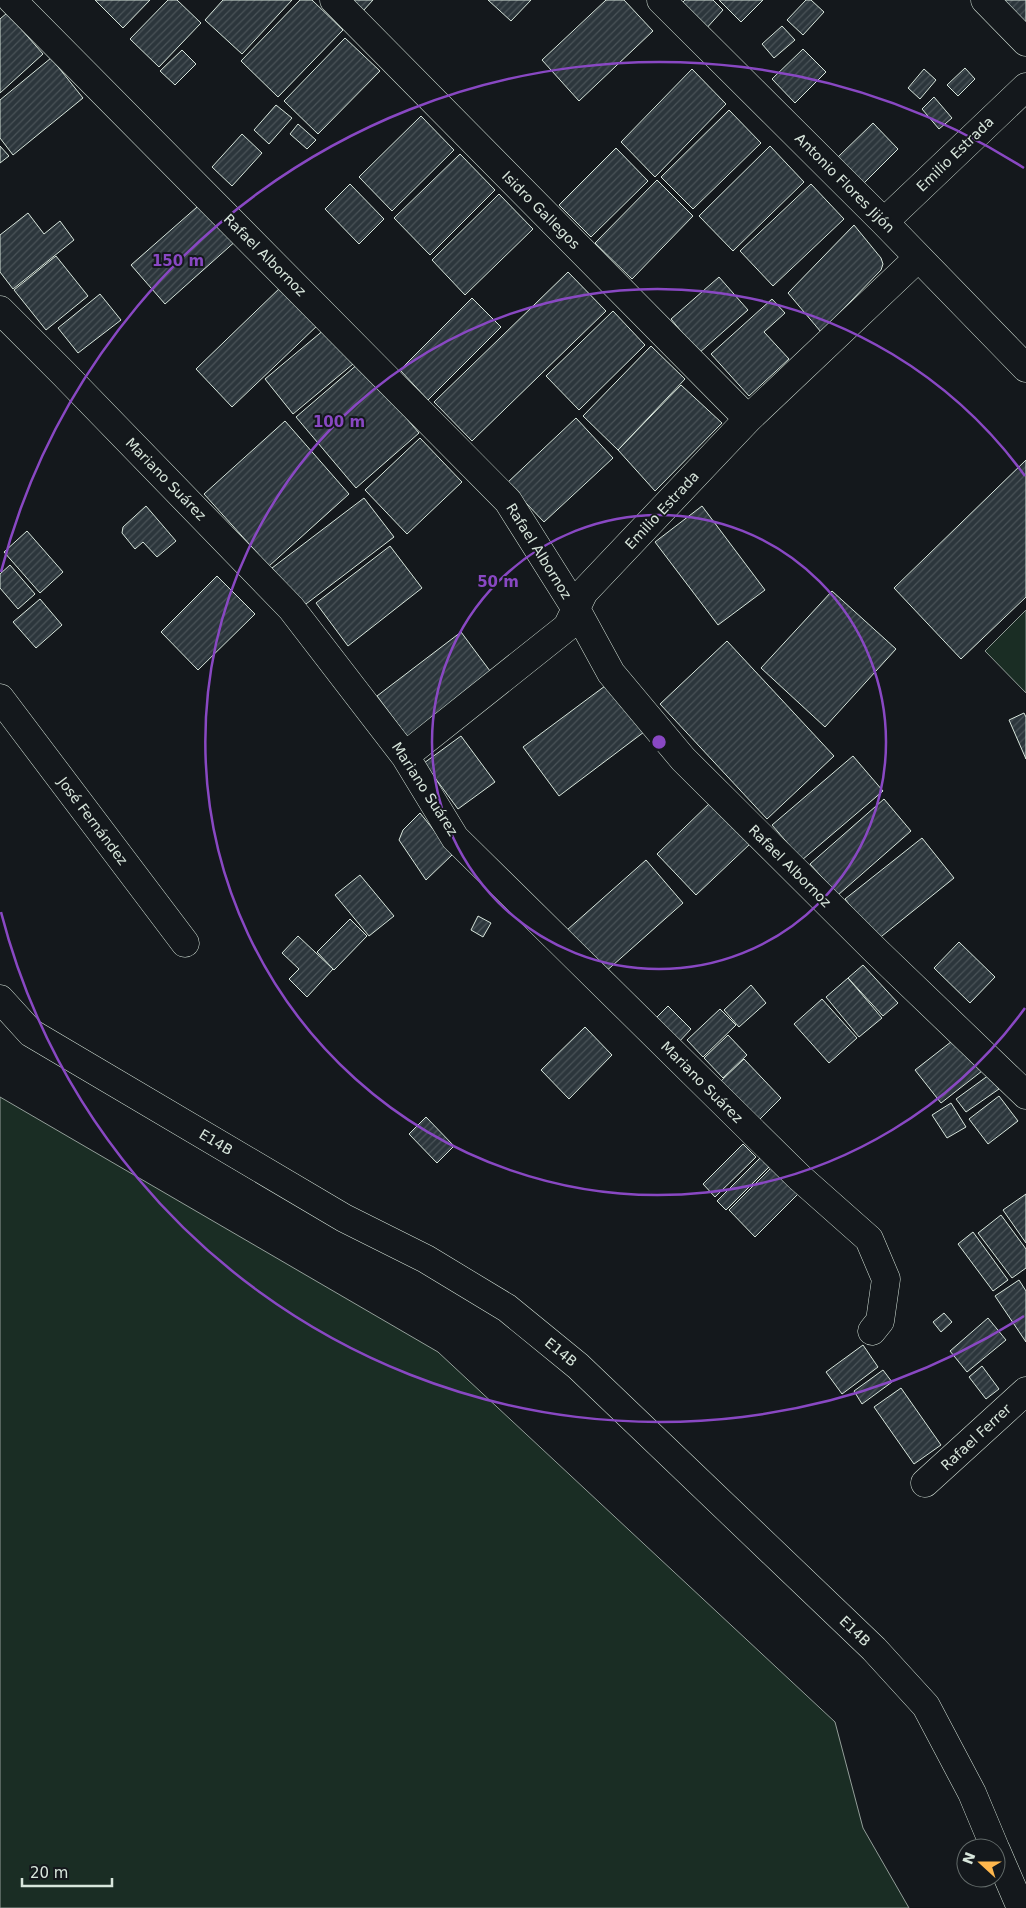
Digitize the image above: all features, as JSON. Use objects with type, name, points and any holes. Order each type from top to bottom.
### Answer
[{"type":"street","name":"Rafael Albornoz","points":[[12,0],[508,501],[576,609],[611,673],[683,759],[876,951],[1026,1095]]},
{"type":"street","name":"Isidro Gallegos","points":[[334,0],[748,419]]},
{"type":"street","name":"Antonio Flores Jijón","points":[[661,0],[884,222],[1026,368]]},
{"type":"street","points":[[985,0],[1026,42]]},
{"type":"street","name":"Emilio Estrada","points":[[884,222],[1026,87]]},
{"type":"street","name":"Emilio Estrada","points":[[406,756],[567,627],[584,592],[748,419],[918,258]]},
{"type":"street","name":"Mariano Suárez","points":[[0,310],[63,372],[291,608],[406,756],[455,838],[799,1177],[869,1239],[886,1279],[880,1321],[872,1331]]},
{"type":"street","name":"José Fernández","points":[[0,698],[185,943]]},
{"type":"street","name":"E14B","points":[[0,999],[31,1033],[344,1218],[426,1259],[507,1308],[578,1366],[874,1650],[926,1706],[972,1793],[991,1838]]},
{"type":"street","name":"Rafael Ferrer","points":[[925,1483],[1026,1391]]},
{"type":"street","name":"E14B","points":[[1006,1874],[1020,1908]]},
{"type":"green space","points":[[1026,610],[1026,693],[985,651]]},
{"type":"green space","points":[[0,1097],[438,1352],[835,1722],[863,1828],[909,1908],[0,1908]]},
{"type":"building","points":[[95,0],[150,0],[123,28]]},
{"type":"building","points":[[168,0],[177,0],[201,23],[159,67],[130,39]]},
{"type":"building","points":[[223,0],[292,0],[242,54],[205,20]]},
{"type":"building","points":[[300,0],[312,0],[343,30],[278,97],[241,61]]},
{"type":"building","points":[[351,0],[373,0],[363,11]]},
{"type":"building","points":[[488,0],[531,0],[511,21]]},
{"type":"building","points":[[606,0],[624,0],[653,31],[579,101],[542,60]]},
{"type":"building","points":[[685,0],[713,0],[723,10],[704,31],[678,7]]},
{"type":"building","points":[[719,0],[763,0],[741,22]]},
{"type":"building","points":[[806,0],[811,0],[824,12],[803,35],[787,20]]},
{"type":"building","points":[[995,0],[1026,0],[1026,33]]},
{"type":"building","points":[[7,13],[43,54],[0,93],[0,19]]},
{"type":"building","points":[[782,26],[795,40],[774,58],[762,44]]},
{"type":"building","points":[[345,38],[380,71],[318,134],[284,101]]},
{"type":"building","points":[[803,49],[826,72],[795,103],[772,79]]},
{"type":"building","points":[[182,50],[196,64],[175,85],[160,71]]},
{"type":"building","points":[[51,58],[83,98],[13,155],[0,138],[0,100]]},
{"type":"building","points":[[965,68],[975,79],[958,96],[947,85]]},
{"type":"building","points":[[692,69],[726,104],[655,177],[621,142]]},
{"type":"building","points":[[924,69],[936,80],[920,99],[908,88]]},
{"type":"building","points":[[934,97],[952,118],[939,129],[922,109]]},
{"type":"building","points":[[276,105],[292,118],[269,144],[254,130]]},
{"type":"building","points":[[729,110],[761,143],[693,209],[661,177]]},
{"type":"building","points":[[421,116],[454,150],[392,211],[359,177]]},
{"type":"building","points":[[873,123],[898,149],[864,183],[838,157]]},
{"type":"building","points":[[298,124],[316,140],[307,149],[290,134]]},
{"type":"building","points":[[242,134],[262,153],[232,186],[212,167]]},
{"type":"building","points":[[0,146],[9,156],[0,163]]},
{"type":"building","points":[[770,146],[804,182],[733,251],[699,216]]},
{"type":"building","points":[[616,148],[648,181],[591,237],[559,205]]},
{"type":"building","points":[[460,154],[495,190],[430,255],[394,218]]},
{"type":"building","points":[[657,180],[693,216],[632,279],[595,243]]},
{"type":"building","points":[[350,184],[384,219],[359,244],[325,209]]},
{"type":"building","points":[[811,184],[844,219],[773,286],[740,251]]},
{"type":"building","points":[[499,194],[533,229],[465,295],[432,260]]},
{"type":"building","points":[[205,200],[238,239],[165,304],[131,265]]},
{"type":"building","points":[[28,213],[44,234],[60,221],[74,240],[13,289],[0,272],[0,235]]},
{"type":"building","points":[[854,225],[881,258],[883,264],[881,270],[821,332],[788,293]]},
{"type":"building","points":[[56,256],[88,296],[46,330],[14,290]]},
{"type":"building","points":[[568,272],[606,311],[472,441],[434,402]]},
{"type":"building","points":[[719,277],[748,310],[699,353],[671,319]]},
{"type":"building","points":[[283,285],[320,323],[232,407],[196,369]]},
{"type":"building","points":[[100,294],[121,320],[78,353],[58,328]]},
{"type":"building","points":[[472,298],[501,327],[428,400],[400,370]]},
{"type":"building","points":[[772,299],[785,313],[764,332],[789,359],[749,396],[711,354]]},
{"type":"building","points":[[613,311],[645,345],[579,410],[546,376]]},
{"type":"building","points":[[325,329],[353,364],[293,414],[265,379]]},
{"type":"building","points":[[651,346],[685,379],[618,450],[583,416]]},
{"type":"building","points":[[359,363],[419,433],[356,488],[296,417]]},
{"type":"building","points":[[681,385],[722,423],[655,491],[618,450]]},
{"type":"building","points":[[576,418],[613,458],[544,522],[507,483]]},
{"type":"building","points":[[285,421],[349,494],[269,566],[204,494]]},
{"type":"building","points":[[420,438],[462,482],[407,534],[365,490]]},
{"type":"building","points":[[1026,460],[1026,597],[961,659],[894,588]]},
{"type":"building","points":[[364,498],[394,537],[302,607],[272,568]]},
{"type":"building","points":[[146,506],[176,541],[157,557],[143,542],[135,549],[122,533],[123,527]]},
{"type":"building","points":[[702,506],[765,590],[718,625],[655,542]]},
{"type":"building","points":[[27,531],[63,572],[40,593],[4,552]]},
{"type":"building","points":[[390,546],[422,588],[348,646],[316,603]]},
{"type":"building","points":[[10,565],[35,594],[18,609],[0,588],[0,574]]},
{"type":"building","points":[[217,576],[255,614],[198,670],[161,632]]},
{"type":"building","points":[[832,591],[896,649],[825,727],[761,668]]},
{"type":"building","points":[[40,599],[62,625],[36,648],[13,622]]},
{"type":"building","points":[[461,632],[493,675],[409,739],[377,696]]},
{"type":"building","points":[[727,641],[834,756],[767,819],[660,704]]},
{"type":"building","points":[[609,683],[644,732],[559,796],[523,747]]},
{"type":"building","points":[[1024,713],[1026,717],[1026,759],[1009,720]]},
{"type":"building","points":[[461,736],[495,782],[458,809],[424,763]]},
{"type":"building","points":[[853,756],[883,791],[802,860],[772,825]]},
{"type":"building","points":[[884,799],[911,831],[838,895],[810,864]]},
{"type":"building","points":[[712,801],[751,843],[696,895],[657,854]]},
{"type":"building","points":[[420,813],[453,854],[426,880],[399,840],[403,830]]},
{"type":"building","points":[[922,838],[954,878],[877,940],[845,899]]},
{"type":"building","points":[[646,860],[683,903],[604,973],[567,930]]},
{"type":"building","points":[[360,875],[394,916],[369,936],[335,895]]},
{"type":"building","points":[[478,916],[491,923],[483,937],[471,930]]},
{"type":"building","points":[[350,919],[367,936],[334,970],[317,952]]},
{"type":"building","points":[[298,936],[333,969],[307,997],[289,979],[299,969],[282,953]]},
{"type":"building","points":[[959,942],[995,977],[970,1003],[934,968]]},
{"type":"building","points":[[863,965],[898,1003],[883,1016],[848,978]]},
{"type":"building","points":[[848,978],[882,1018],[859,1037],[826,997]]},
{"type":"building","points":[[751,985],[766,1003],[739,1027],[724,1010]]},
{"type":"building","points":[[822,999],[857,1038],[829,1063],[794,1024]]},
{"type":"building","points":[[668,1006],[691,1029],[677,1044],[654,1020]]},
{"type":"building","points":[[720,1009],[736,1025],[703,1057],[687,1040]]},
{"type":"building","points":[[585,1027],[612,1055],[569,1099],[541,1070]]},
{"type":"building","points":[[728,1035],[747,1055],[723,1078],[704,1058]]},
{"type":"building","points":[[956,1038],[982,1071],[941,1103],[915,1070]]},
{"type":"building","points":[[744,1059],[781,1098],[758,1121],[720,1082]]},
{"type":"building","points":[[989,1075],[999,1089],[966,1112],[956,1099]]},
{"type":"building","points":[[999,1096],[1018,1121],[988,1144],[969,1119]]},
{"type":"building","points":[[951,1103],[966,1127],[947,1138],[932,1115]]},
{"type":"building","points":[[426,1117],[454,1146],[437,1163],[409,1134]]},
{"type":"building","points":[[743,1144],[756,1157],[715,1197],[703,1184]]},
{"type":"building","points":[[760,1158],[769,1167],[726,1210],[717,1201]]},
{"type":"building","points":[[772,1167],[798,1194],[755,1237],[729,1210]]},
{"type":"building","points":[[1026,1194],[1026,1243],[1003,1210]]},
{"type":"building","points":[[1001,1215],[1026,1249],[1026,1268],[1012,1278],[978,1233]]},
{"type":"building","points":[[973,1232],[1008,1280],[993,1291],[958,1244]]},
{"type":"building","points":[[1019,1280],[1026,1291],[1026,1342],[995,1296]]},
{"type":"building","points":[[944,1313],[952,1322],[941,1332],[933,1322]]},
{"type":"building","points":[[988,1318],[1006,1340],[967,1372],[950,1351]]},
{"type":"building","points":[[863,1345],[878,1367],[842,1394],[826,1372]]},
{"type":"building","points":[[982,1366],[999,1389],[986,1399],[969,1377]]},
{"type":"building","points":[[883,1370],[892,1382],[862,1404],[854,1391]]},
{"type":"building","points":[[901,1388],[941,1445],[914,1464],[874,1407]]}]
